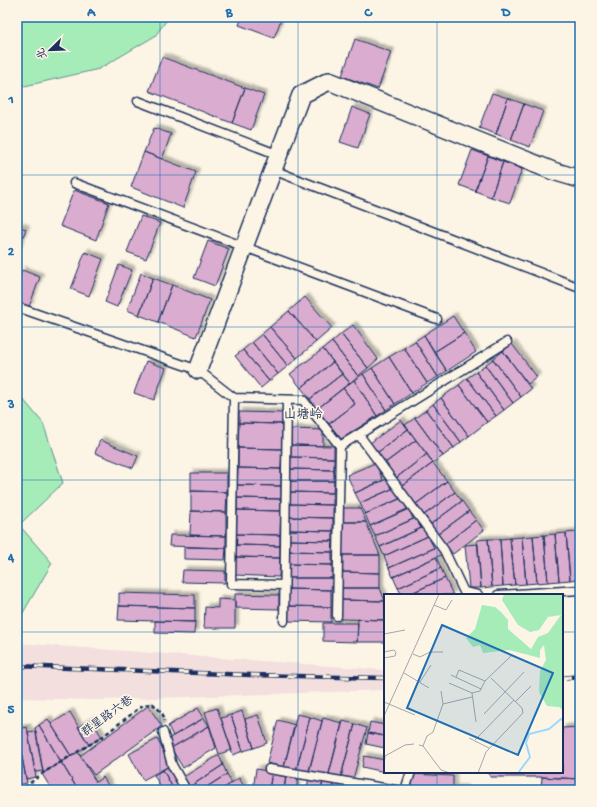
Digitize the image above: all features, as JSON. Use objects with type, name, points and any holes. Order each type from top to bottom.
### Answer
[{"type":"street","points":[[198,370],[301,95],[328,81],[553,170],[580,179]]},
{"type":"lane","points":[[138,101],[276,163],[580,288]]},
{"type":"lane","points":[[74,183],[437,319]]},
{"type":"lane","points":[[17,307],[198,370],[234,398],[303,400],[340,446],[337,616]]},
{"type":"lane","points":[[340,446],[507,342]]},
{"type":"lane","points":[[234,398],[231,584],[284,586]]},
{"type":"lane","points":[[284,621],[287,400]]},
{"type":"lane","points":[[359,435],[444,550],[464,592],[473,594]]},
{"type":"lane","points":[[514,594],[580,590]]},
{"type":"lane","points":[[163,732],[172,765],[186,790]]},
{"type":"lane","points":[[269,769],[396,790]]},
{"type":"lane","points":[[405,790],[412,773]]},
{"type":"path","name":"群星路六巷","points":[[18,790],[26,787],[42,774],[102,738],[143,705],[153,704],[160,711],[165,719],[163,732]]},
{"type":"shaded area","points":[[17,643],[384,670],[384,690],[98,700],[17,698]]},
{"type":"green space","points":[[17,17],[169,17],[155,36],[99,69],[25,86],[17,86]]},
{"type":"green space","points":[[17,392],[43,423],[63,483],[19,525],[52,563],[17,623]]},
{"type":"building","points":[[242,17],[282,17],[274,38],[239,25]]},
{"type":"building","points":[[355,39],[391,52],[378,89],[342,76]]},
{"type":"building","points":[[162,57],[245,88],[232,123],[149,91]]},
{"type":"building","points":[[245,88],[264,95],[251,130],[232,123]]},
{"type":"building","points":[[492,93],[508,98],[496,134],[479,128]]},
{"type":"building","points":[[508,98],[524,104],[511,140],[496,134]]},
{"type":"building","points":[[524,104],[543,111],[530,147],[511,140]]},
{"type":"building","points":[[352,107],[370,114],[358,148],[340,142]]},
{"type":"building","points":[[154,128],[171,134],[162,159],[144,152]]},
{"type":"building","points":[[472,150],[488,156],[475,191],[459,185]]},
{"type":"building","points":[[144,152],[196,172],[183,208],[131,187]]},
{"type":"building","points":[[488,156],[503,162],[491,197],[475,191]]},
{"type":"building","points":[[503,162],[522,169],[510,203],[491,197]]},
{"type":"building","points":[[74,190],[109,203],[96,240],[60,226]]},
{"type":"building","points":[[141,216],[160,223],[146,259],[127,252]]},
{"type":"building","points":[[17,226],[26,229],[17,252]]},
{"type":"building","points":[[208,241],[229,249],[215,286],[194,278]]},
{"type":"building","points":[[85,252],[103,259],[89,296],[71,289]]},
{"type":"building","points":[[119,265],[132,270],[117,307],[105,302]]},
{"type":"building","points":[[22,270],[40,277],[29,307],[17,302],[17,284]]},
{"type":"building","points":[[141,273],[153,278],[139,315],[127,310]]},
{"type":"building","points":[[153,278],[172,285],[158,322],[139,315]]},
{"type":"building","points":[[172,285],[210,300],[196,337],[158,322]]},
{"type":"building","points":[[305,297],[332,328],[316,342],[289,311]]},
{"type":"building","points":[[289,311],[316,342],[297,358],[270,327]]},
{"type":"building","points":[[453,316],[464,333],[434,352],[424,335]]},
{"type":"building","points":[[353,325],[378,359],[368,368],[341,334]]},
{"type":"building","points":[[270,327],[297,358],[288,366],[262,334]]},
{"type":"building","points":[[464,333],[476,352],[447,371],[434,352]]},
{"type":"building","points":[[262,334],[288,366],[278,374],[252,342]]},
{"type":"building","points":[[341,334],[368,368],[358,376],[332,342]]},
{"type":"building","points":[[424,335],[447,371],[438,377],[415,341]]},
{"type":"building","points":[[415,341],[438,377],[427,383],[404,348]]},
{"type":"building","points":[[252,342],[278,374],[269,381],[243,350]]},
{"type":"building","points":[[332,342],[358,376],[350,383],[323,349]]},
{"type":"building","points":[[512,344],[537,377],[528,384],[503,351]]},
{"type":"building","points":[[404,348],[427,383],[412,393],[389,357]]},
{"type":"building","points":[[323,349],[333,362],[301,388],[290,374]]},
{"type":"building","points":[[243,350],[269,381],[261,388],[235,356]]},
{"type":"building","points":[[503,351],[531,389],[521,397],[493,359]]},
{"type":"building","points":[[389,357],[412,393],[395,404],[372,368]]},
{"type":"building","points":[[493,359],[521,397],[513,403],[485,365]]},
{"type":"building","points":[[146,361],[166,368],[154,400],[134,393]]},
{"type":"building","points":[[333,362],[342,374],[310,399],[301,388]]},
{"type":"building","points":[[485,365],[513,403],[504,410],[476,372]]},
{"type":"building","points":[[372,368],[395,404],[386,410],[363,374]]},
{"type":"building","points":[[476,372],[504,410],[496,416],[467,378]]},
{"type":"building","points":[[342,374],[350,383],[317,409],[310,399]]},
{"type":"building","points":[[363,374],[386,410],[377,416],[354,380]]},
{"type":"building","points":[[467,378],[496,416],[487,422],[459,385]]},
{"type":"building","points":[[354,380],[377,416],[341,439],[329,424],[355,404],[343,388]]},
{"type":"building","points":[[459,385],[487,422],[469,436],[441,398]]},
{"type":"building","points":[[343,388],[355,404],[329,424],[317,409]]},
{"type":"building","points":[[441,398],[469,436],[461,442],[433,404]]},
{"type":"building","points":[[433,404],[461,442],[454,448],[426,410]]},
{"type":"building","points":[[426,410],[454,448],[443,456],[415,418]]},
{"type":"building","points":[[239,412],[283,413],[282,424],[239,423]]},
{"type":"building","points":[[415,418],[443,456],[433,463],[405,425]]},
{"type":"building","points":[[401,420],[408,429],[377,453],[370,443]]},
{"type":"building","points":[[239,423],[282,424],[282,449],[238,448]]},
{"type":"building","points":[[291,429],[323,430],[323,446],[291,445]]},
{"type":"building","points":[[408,429],[416,440],[385,463],[377,453]]},
{"type":"building","points":[[100,440],[138,456],[133,468],[95,453]]},
{"type":"building","points":[[416,440],[427,454],[396,478],[385,463]]},
{"type":"building","points":[[291,445],[334,446],[334,458],[291,457]]},
{"type":"building","points":[[238,448],[282,449],[281,469],[238,468]]},
{"type":"building","points":[[427,454],[433,463],[402,486],[396,478]]},
{"type":"building","points":[[291,457],[334,458],[334,470],[290,469]]},
{"type":"building","points":[[375,463],[383,480],[355,493],[347,475]]},
{"type":"building","points":[[433,463],[447,481],[416,504],[402,486]]},
{"type":"building","points":[[238,468],[281,469],[281,486],[237,485]]},
{"type":"building","points":[[290,469],[334,470],[334,481],[290,481]]},
{"type":"building","points":[[191,473],[227,473],[227,492],[191,491]]},
{"type":"building","points":[[389,478],[394,488],[360,503],[355,493]]},
{"type":"building","points":[[290,481],[334,481],[333,493],[290,492]]},
{"type":"building","points":[[447,481],[455,492],[424,515],[416,504]]},
{"type":"building","points":[[237,485],[281,486],[281,499],[237,498]]},
{"type":"building","points":[[394,488],[399,499],[365,514],[360,503]]},
{"type":"building","points":[[191,491],[227,492],[226,512],[191,511]]},
{"type":"building","points":[[290,492],[333,493],[333,505],[290,504]]},
{"type":"building","points":[[455,492],[462,501],[431,524],[424,515]]},
{"type":"building","points":[[237,498],[281,499],[281,511],[237,510]]},
{"type":"building","points":[[402,498],[407,509],[370,526],[365,514]]},
{"type":"building","points":[[462,501],[469,511],[438,534],[431,524]]},
{"type":"building","points":[[290,504],[333,505],[333,518],[289,517]]},
{"type":"building","points":[[342,508],[360,508],[366,522],[342,522]]},
{"type":"building","points":[[409,509],[413,519],[375,536],[370,526]]},
{"type":"building","points":[[237,510],[281,511],[280,535],[236,534]]},
{"type":"building","points":[[191,511],[226,512],[226,536],[190,535]]},
{"type":"building","points":[[469,511],[476,520],[445,544],[438,534]]},
{"type":"building","points":[[289,517],[333,518],[333,531],[289,530]]},
{"type":"building","points":[[416,518],[421,528],[380,547],[375,536]]},
{"type":"building","points":[[476,520],[484,530],[453,554],[445,544]]},
{"type":"building","points":[[342,522],[366,522],[380,555],[342,555]]},
{"type":"building","points":[[424,527],[428,536],[384,556],[380,547]]},
{"type":"building","points":[[289,530],[333,531],[333,541],[289,540]]},
{"type":"building","points":[[577,532],[580,532],[580,567]]},
{"type":"building","points":[[577,532],[580,579],[570,580],[566,533]]},
{"type":"building","points":[[566,533],[570,580],[559,581],[555,534]]},
{"type":"building","points":[[236,534],[280,535],[280,546],[236,545]]},
{"type":"building","points":[[555,534],[559,581],[548,582],[544,535]]},
{"type":"building","points":[[170,535],[226,536],[226,548],[169,546]]},
{"type":"building","points":[[544,535],[548,582],[537,583],[533,536]]},
{"type":"building","points":[[428,536],[434,548],[389,568],[384,556]]},
{"type":"building","points":[[533,536],[537,583],[526,584],[522,537]]},
{"type":"building","points":[[522,537],[526,584],[515,585],[510,538]]},
{"type":"building","points":[[510,538],[515,585],[503,586],[500,539]]},
{"type":"building","points":[[488,539],[500,539],[503,586],[492,587]]},
{"type":"building","points":[[488,539],[492,587],[481,588],[477,540]]},
{"type":"building","points":[[289,540],[333,541],[332,552],[289,551]]},
{"type":"building","points":[[478,544],[481,588],[469,588],[465,545]]},
{"type":"building","points":[[236,545],[280,546],[280,558],[236,557]]},
{"type":"building","points":[[439,546],[443,554],[393,577],[389,568]]},
{"type":"building","points":[[184,547],[226,548],[225,560],[184,559]]},
{"type":"building","points":[[289,551],[332,552],[332,565],[288,564]]},
{"type":"building","points":[[342,555],[380,555],[380,573],[342,572]]},
{"type":"building","points":[[236,557],[280,558],[279,577],[235,575]]},
{"type":"building","points":[[436,557],[441,568],[398,588],[393,577]]},
{"type":"building","points":[[288,564],[332,565],[332,578],[288,578]]},
{"type":"building","points":[[441,568],[445,578],[409,594],[401,594],[398,588]]},
{"type":"building","points":[[183,570],[225,571],[225,583],[182,582]]},
{"type":"building","points":[[342,572],[380,573],[380,588],[341,588]]},
{"type":"building","points":[[288,578],[332,578],[331,590],[288,589]]},
{"type":"building","points":[[445,578],[453,594],[409,594]]},
{"type":"building","points":[[341,588],[380,588],[384,598],[384,601],[341,600]]},
{"type":"building","points":[[288,589],[331,590],[331,607],[288,606]]},
{"type":"building","points":[[119,593],[195,595],[195,608],[119,606]]},
{"type":"building","points":[[235,594],[279,595],[279,609],[235,608]]},
{"type":"building","points":[[218,599],[235,600],[235,628],[204,628],[205,607],[218,608]]},
{"type":"building","points":[[341,600],[384,601],[384,620],[341,619]]},
{"type":"building","points":[[119,606],[195,608],[195,622],[118,620]]},
{"type":"building","points":[[288,606],[331,607],[331,622],[287,621]]},
{"type":"building","points":[[358,619],[384,620],[384,642],[357,642]]},
{"type":"building","points":[[155,621],[195,622],[194,634],[155,633]]},
{"type":"building","points":[[323,623],[358,623],[357,642],[323,641]]},
{"type":"building","points":[[148,706],[162,726],[94,775],[80,756]]},
{"type":"building","points":[[198,708],[204,718],[173,736],[168,726]]},
{"type":"building","points":[[217,708],[232,750],[219,754],[205,712]]},
{"type":"building","points":[[242,711],[254,748],[243,751],[231,715]]},
{"type":"building","points":[[70,712],[89,745],[71,756],[51,724]]},
{"type":"building","points":[[297,714],[310,717],[296,771],[284,767]]},
{"type":"building","points":[[231,715],[243,751],[233,755],[221,718]]},
{"type":"building","points":[[258,715],[267,743],[254,748],[245,719]]},
{"type":"building","points":[[310,717],[322,721],[308,774],[296,771]]},
{"type":"building","points":[[204,718],[209,726],[171,748],[166,740]]},
{"type":"building","points":[[323,718],[342,723],[328,777],[309,772]]},
{"type":"building","points":[[48,719],[71,756],[61,762],[39,725]]},
{"type":"building","points":[[91,720],[102,737],[89,745],[78,727]]},
{"type":"building","points":[[278,720],[295,725],[284,767],[267,763]]},
{"type":"building","points":[[343,721],[355,724],[341,777],[329,774]]},
{"type":"building","points":[[370,722],[384,725],[384,736],[368,733]]},
{"type":"building","points":[[355,724],[367,728],[353,779],[341,776]]},
{"type":"building","points":[[39,725],[61,762],[43,773],[35,728]]},
{"type":"building","points":[[209,726],[216,748],[183,768],[171,748]]},
{"type":"building","points":[[27,727],[36,777],[26,779],[17,729]]},
{"type":"building","points":[[580,727],[580,779],[490,777],[489,773],[563,773],[563,728]]},
{"type":"building","points":[[17,731],[27,783],[17,785]]},
{"type":"building","points":[[36,731],[43,771],[35,772],[28,732]]},
{"type":"building","points":[[368,733],[384,736],[384,748],[366,744]]},
{"type":"building","points":[[157,739],[171,765],[143,780],[129,754]]},
{"type":"building","points":[[78,752],[96,782],[103,777],[111,790],[78,790],[61,762]]},
{"type":"building","points":[[219,755],[223,765],[188,788],[182,778]]},
{"type":"building","points":[[364,756],[384,760],[384,772],[362,767]]},
{"type":"building","points":[[61,762],[78,790],[52,790],[42,774]]},
{"type":"building","points":[[171,765],[184,790],[174,790],[163,770]]},
{"type":"building","points":[[223,765],[227,774],[202,790],[189,790],[188,788]]},
{"type":"building","points":[[256,769],[272,772],[269,790],[253,790]]},
{"type":"building","points":[[163,770],[174,790],[162,790],[154,775]]},
{"type":"building","points":[[272,772],[286,774],[284,790],[269,790]]},
{"type":"building","points":[[227,774],[232,783],[221,790],[202,790]]},
{"type":"building","points":[[412,774],[453,776],[453,788],[411,786]]},
{"type":"building","points":[[286,777],[298,779],[296,790],[284,790]]},
{"type":"building","points":[[542,777],[580,779],[580,790],[541,790]]},
{"type":"building","points":[[239,778],[245,788],[241,790],[221,790]]},
{"type":"building","points":[[309,779],[323,781],[321,790],[306,790]]},
{"type":"building","points":[[323,781],[334,782],[333,790],[321,790]]},
{"type":"building","points":[[334,782],[345,784],[344,790],[333,790]]},
{"type":"building","points":[[411,786],[465,789],[465,790],[411,790]]},
{"type":"railway","points":[[17,666],[251,675],[384,678]]},
{"type":"railway","points":[[563,678],[580,676]]},
{"type":"district","name":"山塘岭","points":[[303,415]]}]
